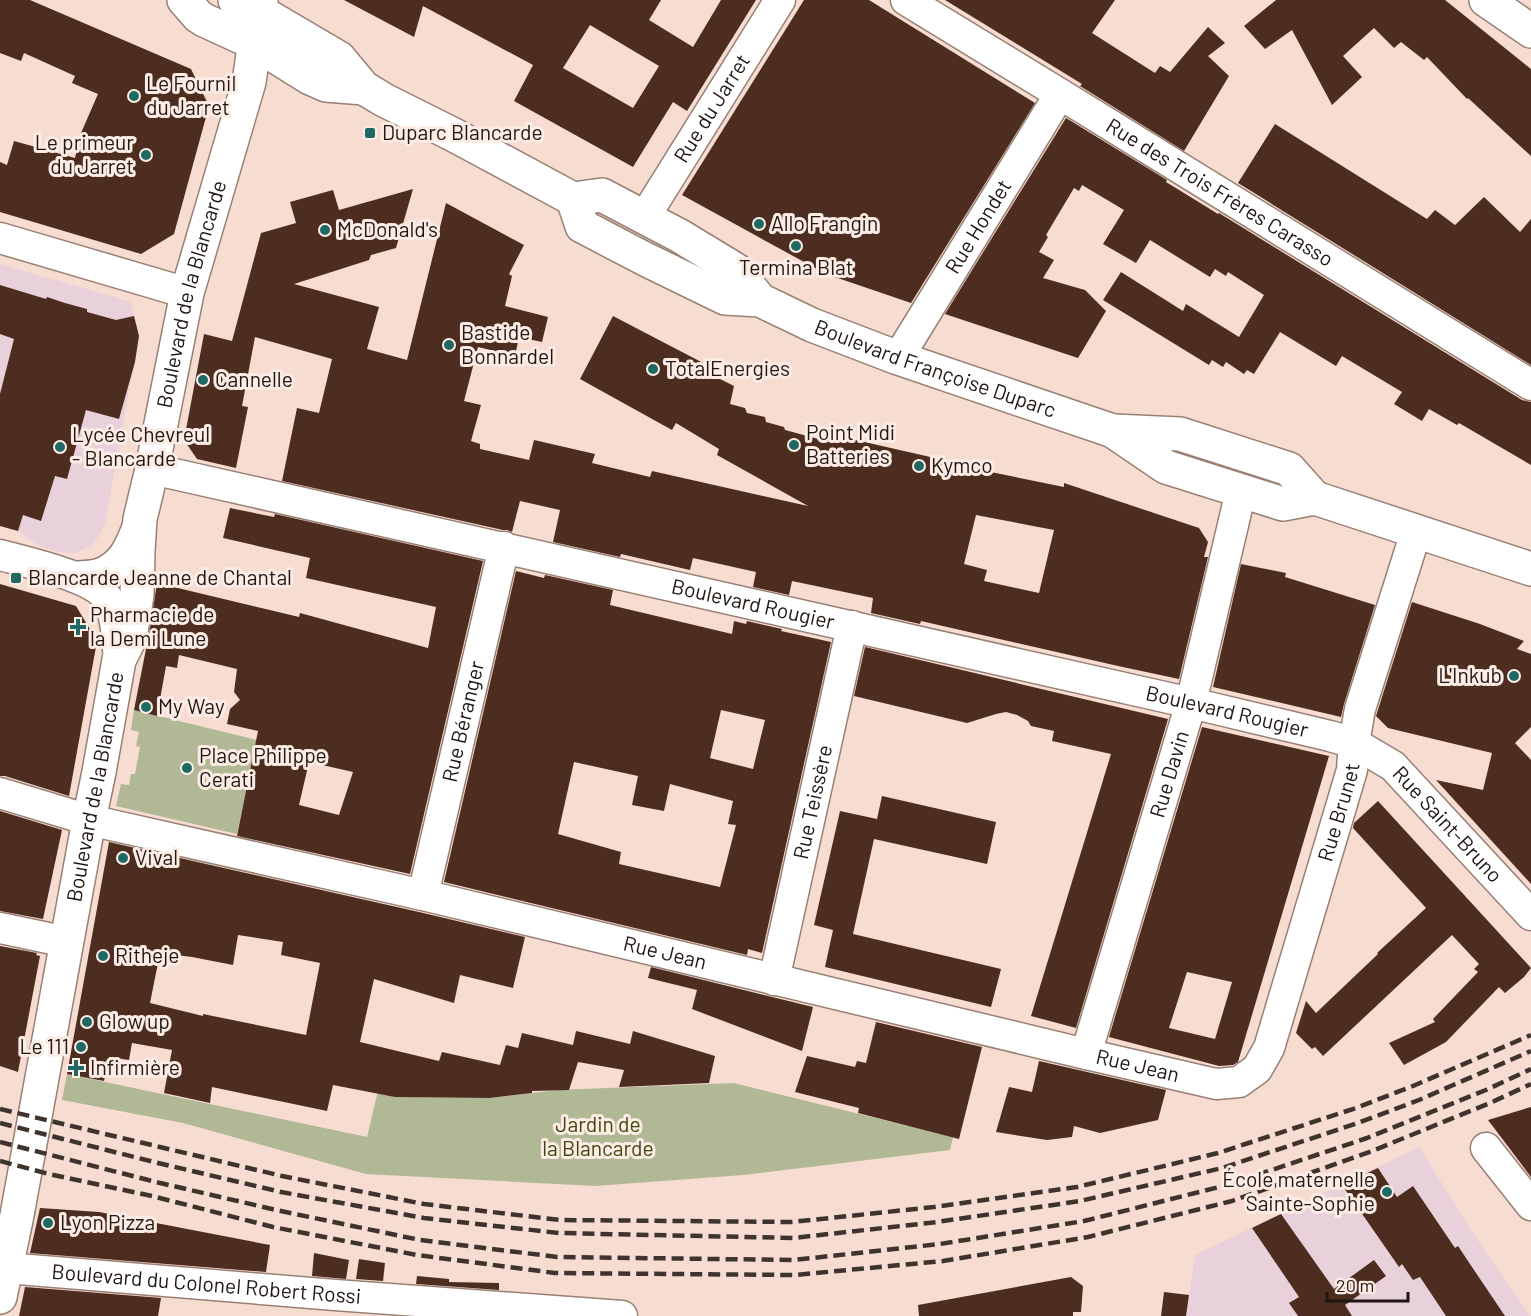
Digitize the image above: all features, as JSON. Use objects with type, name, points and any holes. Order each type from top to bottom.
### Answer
[{"type":"main road","points":[[184,0],[204,20],[254,43],[310,78],[326,85],[364,88]]},
{"type":"main road","points":[[1490,2],[1531,31]]},
{"type":"main road","points":[[252,4],[339,58],[364,88],[573,200]]},
{"type":"main road","name":"Boulevard de la Blancarde","points":[[3,1282],[9,1213],[66,942],[119,660],[130,638],[137,595],[140,519],[187,293],[249,82],[254,43],[252,4]]},
{"type":"main road","name":"Boulevard Françoise Duparc","points":[[760,300],[736,270],[680,236],[602,195],[573,200],[582,226],[725,298],[760,300],[812,326],[898,358],[1113,431],[1166,467],[1283,504],[1314,498],[1531,569]]},
{"type":"main road","name":"Boulevard Françoise Duparc","points":[[1113,431],[1180,434],[1289,469],[1314,498]]},
{"type":"street","name":"Rue du Jarret","points":[[644,218],[780,0]]},
{"type":"street","name":"Rue des Trois Frères Carasso","points":[[906,0],[941,9],[1060,93],[1531,385]]},
{"type":"street","name":"Rue Hondet","points":[[898,358],[1060,93]]},
{"type":"street","points":[[0,238],[187,293]]},
{"type":"street","name":"Boulevard Rougier","points":[[152,469],[1191,703],[1354,743]]},
{"type":"street","name":"Rue Davin","points":[[1086,1054],[1191,703],[1241,491]]},
{"type":"street","points":[[74,577],[97,574],[111,568],[124,557],[140,519]]},
{"type":"street","name":"Rue Brunet","points":[[1239,1082],[1257,1069],[1269,1048],[1352,770],[1360,709],[1416,532]]},
{"type":"street","name":"Rue Béranger","points":[[423,895],[504,547]]},
{"type":"street","points":[[0,555],[74,577],[100,590],[108,599],[114,613],[119,660]]},
{"type":"street","name":"Rue Teissère","points":[[774,980],[852,626]]},
{"type":"street","name":"Rue Saint-Bruno","points":[[1354,743],[1393,766],[1531,915]]},
{"type":"street","name":"Rue Jean","points":[[0,793],[89,820],[423,895],[1086,1054],[1216,1084],[1239,1082]]},
{"type":"street","points":[[0,928],[66,942]]},
{"type":"street","points":[[1486,1148],[1531,1205]]},
{"type":"street","name":"Boulevard du Colonel Robert Rossi","points":[[3,1282],[333,1306],[622,1316]]},
{"type":"shaded area","name":"Lycée Chevreul - Blancarde","points":[[0,264],[131,302],[139,336],[105,523],[91,546],[75,553],[39,546],[18,531],[0,526]]},
{"type":"shaded area","name":"École maternelle Sainte-Sophie","points":[[1419,1147],[1475,1236],[1530,1316],[1186,1316],[1195,1255]]},
{"type":"green space","name":"Place Philippe Cerati","points":[[134,710],[257,740],[237,834],[116,806],[121,784],[129,785],[131,774],[135,774],[140,747],[136,746],[139,732],[131,730]]},
{"type":"green space","name":"Jardin de la Blancarde","points":[[67,1074],[367,1137],[378,1091],[405,1097],[492,1098],[557,1090],[734,1083],[953,1137],[950,1150],[743,1175],[595,1186],[366,1174],[183,1123],[62,1100]]},
{"type":"building","points":[[0,0],[30,0],[191,69],[209,106],[174,234],[141,254],[0,212],[0,162],[7,165],[14,141],[75,158],[81,133],[98,94],[72,83],[75,76],[24,53],[21,61],[0,53]]},
{"type":"building","points":[[344,0],[661,0],[649,20],[693,47],[721,0],[756,0],[687,111],[673,102],[633,167],[514,101],[533,65],[423,6],[414,37]],"holes":[[[590,25],[659,66],[633,108],[563,68]]]},
{"type":"building","points":[[804,0],[869,0],[1035,103],[911,303],[826,274],[682,195]]},
{"type":"building","points":[[945,0],[1115,0],[1092,33],[1155,73],[1160,66],[1170,72],[1208,27],[1225,43],[1208,56],[1229,76],[1184,151],[1080,86],[1082,84]]},
{"type":"building","points":[[1276,0],[1445,0],[1531,69],[1531,156],[1467,99],[1427,57],[1424,60],[1401,42],[1394,48],[1374,28],[1343,56],[1362,77],[1332,105],[1292,30],[1265,49],[1244,26]]},
{"type":"building","points":[[1066,118],[1167,180],[1166,182],[1522,400],[1531,402],[1531,465],[1459,423],[1457,425],[1429,409],[1422,421],[1394,404],[1402,392],[1342,356],[1336,366],[1280,332],[1254,374],[1247,370],[1244,374],[1226,362],[1223,367],[1212,360],[1209,365],[1103,300],[1121,272],[1183,311],[1186,304],[1239,337],[1264,295],[1228,272],[1226,276],[1215,269],[1210,277],[1150,240],[1136,263],[1103,244],[1124,210],[1082,185],[1079,191],[1074,188],[1046,235],[1048,237],[1039,252],[1054,260],[1043,278],[1085,290],[1106,311],[1078,358],[945,314]]},
{"type":"building","points":[[1275,124],[1427,219],[1435,210],[1455,225],[1484,197],[1520,232],[1531,219],[1531,365],[1238,183]]},
{"type":"building","points":[[413,189],[396,248],[371,255],[369,260],[294,284],[379,307],[367,349],[407,360],[446,203],[524,245],[509,274],[512,276],[505,306],[548,317],[542,342],[519,337],[515,356],[478,347],[464,401],[481,405],[471,441],[480,444],[480,449],[529,460],[534,440],[595,454],[592,463],[650,477],[652,471],[808,506],[717,455],[719,449],[676,423],[672,430],[580,379],[613,316],[707,365],[704,371],[734,386],[730,404],[745,408],[747,413],[765,417],[766,422],[784,427],[785,430],[822,440],[825,433],[986,471],[1064,487],[1064,483],[1199,528],[1208,542],[1204,557],[1208,557],[1179,679],[921,621],[920,624],[871,613],[873,598],[792,581],[789,595],[753,587],[756,572],[693,558],[690,570],[621,554],[620,557],[553,542],[560,510],[520,501],[512,532],[282,481],[297,408],[319,413],[332,359],[255,337],[242,406],[248,407],[236,468],[197,459],[184,440],[204,334],[232,341],[261,233],[296,223],[290,202],[333,190],[339,210]],"holes":[[[976,515],[1054,530],[1039,593],[984,581],[987,570],[964,564]]]},
{"type":"building","name":"Lycée Chevreul - Blancarde","points":[[0,285],[87,309],[87,312],[116,320],[134,316],[139,336],[135,362],[119,419],[86,410],[67,479],[55,476],[41,521],[23,515],[18,531],[0,526],[0,394],[14,339],[0,334]]},
{"type":"building","points":[[230,508],[274,517],[275,514],[483,561],[410,874],[237,836],[258,731],[227,724],[230,709],[240,700],[234,692],[237,669],[179,655],[177,668],[166,666],[157,716],[134,710],[157,583],[299,617],[300,613],[428,648],[436,607],[306,578],[310,558],[223,538]],"holes":[[[309,762],[353,772],[339,815],[299,805]]]},
{"type":"building","points":[[1241,564],[1286,573],[1285,577],[1375,605],[1341,717],[1213,687]]},
{"type":"building","points":[[516,571],[613,590],[610,605],[732,634],[734,621],[746,624],[747,621],[831,642],[762,953],[748,949],[747,955],[444,882]],"holes":[[[721,710],[765,720],[753,769],[710,758]],[[574,762],[638,776],[632,805],[664,811],[670,784],[733,801],[728,824],[736,825],[720,887],[619,864],[621,852],[558,834]]]},
{"type":"building","points":[[0,584],[76,606],[97,641],[69,796],[0,776]]},
{"type":"building","points":[[1412,602],[1524,641],[1517,649],[1531,654],[1531,727],[1515,743],[1531,760],[1531,884],[1436,780],[1483,790],[1492,753],[1388,728],[1376,716]]},
{"type":"building","points":[[865,647],[1168,719],[1076,1028],[1031,1016],[1111,754],[1052,741],[1054,731],[1031,726],[1028,721],[1006,712],[967,723],[854,696]]},
{"type":"building","points":[[1202,727],[1329,756],[1238,1062],[1233,1065],[1219,1066],[1109,1037]],"holes":[[[1187,972],[1232,982],[1215,1039],[1169,1028]]]},
{"type":"building","points":[[882,796],[996,822],[987,864],[874,839],[853,934],[1001,969],[991,1007],[825,967],[833,930],[814,925],[840,811],[877,819]]},
{"type":"building","points":[[1378,801],[1531,968],[1505,993],[1499,987],[1446,1042],[1404,1065],[1389,1043],[1435,1022],[1433,1019],[1478,972],[1474,969],[1479,964],[1452,935],[1323,1056],[1315,1047],[1312,1049],[1296,1033],[1306,1001],[1316,1013],[1426,908],[1353,828],[1354,823]]},
{"type":"building","points":[[0,811],[62,830],[43,919],[0,911]]},
{"type":"building","points":[[109,842],[525,937],[513,988],[460,975],[454,1003],[374,979],[360,1042],[439,1061],[442,1052],[500,1065],[506,1045],[518,1048],[522,1033],[573,1045],[576,1031],[630,1044],[633,1031],[715,1056],[709,1083],[619,1087],[624,1070],[578,1062],[569,1090],[532,1091],[532,1093],[490,1098],[395,1097],[333,1085],[327,1111],[212,1087],[210,1103],[164,1093],[172,1050],[132,1043],[129,1060],[109,1057],[104,1081],[67,1074]],"holes":[[[238,935],[283,942],[281,955],[320,963],[306,1035],[203,1014],[203,1016],[150,1003],[160,953],[233,965]]]},
{"type":"building","points":[[0,946],[37,953],[36,955],[40,956],[18,1072],[0,1066]]},
{"type":"building","points":[[651,967],[813,1007],[802,1051],[692,1009],[697,990],[648,978]]},
{"type":"building","points":[[876,1022],[982,1047],[959,1139],[858,1113],[859,1108],[795,1092],[807,1056],[855,1067],[857,1061],[866,1063]]},
{"type":"building","points":[[1039,1061],[1166,1090],[1158,1120],[1100,1133],[1074,1126],[1072,1137],[1047,1140],[996,1132],[1009,1087],[1032,1092]]},
{"type":"building","points":[[1531,1107],[1531,1177],[1488,1120]]},
{"type":"building","points":[[1378,1168],[1397,1197],[1413,1186],[1455,1248],[1458,1246],[1505,1316],[1446,1316],[1420,1277],[1413,1280],[1402,1264],[1399,1267],[1342,1185]]},
{"type":"building","points":[[40,1208],[99,1212],[270,1245],[266,1272],[30,1253]]},
{"type":"building","points":[[1281,1214],[1334,1289],[1374,1260],[1386,1276],[1345,1305],[1352,1316],[1298,1316],[1289,1303],[1299,1297],[1252,1228]]},
{"type":"building","points":[[314,1253],[349,1260],[346,1279],[312,1276]]},
{"type":"building","points":[[359,1259],[385,1263],[383,1281],[356,1279]]},
{"type":"building","points":[[417,1276],[449,1279],[449,1282],[499,1283],[499,1290],[416,1284]]},
{"type":"building","points":[[1071,1277],[1083,1286],[1081,1312],[1073,1312],[1073,1316],[919,1316],[918,1305]]},
{"type":"building","points":[[25,1287],[161,1298],[158,1316],[19,1316]]},
{"type":"building","points":[[1164,1292],[1189,1295],[1186,1316],[1161,1316]]},
{"type":"railway","points":[[0,1109],[282,1176],[424,1204],[560,1220],[792,1222],[934,1207],[1077,1187],[1218,1153],[1356,1108],[1531,1035]]},
{"type":"railway","points":[[0,1123],[281,1192],[424,1218],[559,1233],[793,1238],[937,1222],[1080,1201],[1222,1168],[1358,1123],[1419,1100],[1531,1051]]},
{"type":"railway","points":[[0,1142],[156,1182],[420,1240],[557,1257],[794,1260],[940,1244],[1084,1221],[1227,1185],[1367,1138],[1486,1090],[1531,1069]]},
{"type":"railway","points":[[0,1161],[273,1227],[417,1255],[555,1273],[795,1275],[943,1261],[1088,1237],[1232,1201],[1372,1151],[1531,1084]]},
{"type":"place","name":"Le Fournil du Jarret","points":[[134,96]]},
{"type":"place","name":"Duparc Blancarde","points":[[370,133]]},
{"type":"place","name":"Le primeur du Jarret","points":[[146,155]]},
{"type":"place","name":"Allo Frangin","points":[[759,224]]},
{"type":"place","name":"McDonald's","points":[[325,230]]},
{"type":"place","name":"Termina Blat","points":[[796,246]]},
{"type":"place","name":"Bastide Bonnardel","points":[[449,345]]},
{"type":"place","name":"TotalEnergies","points":[[653,369]]},
{"type":"place","name":"Cannelle","points":[[203,380]]},
{"type":"place","name":"Point Midi Batteries","points":[[794,445]]},
{"type":"place","name":"Lycée Chevreul - Blancarde","points":[[60,447]]},
{"type":"place","name":"Kymco","points":[[919,466]]},
{"type":"place","name":"Blancarde Jeanne de Chantal","points":[[16,578]]},
{"type":"place","name":"Pharmacie de la Demi Lune","points":[[78,627]]},
{"type":"place","name":"L'Inkub","points":[[1514,676]]},
{"type":"place","name":"My Way","points":[[146,707]]},
{"type":"place","name":"Place Philippe Cerati","points":[[187,768]]},
{"type":"place","name":"Vival","points":[[123,858]]},
{"type":"place","name":"Ritheje","points":[[103,956]]},
{"type":"place","name":"Glow up","points":[[87,1022]]},
{"type":"place","name":"Le 111","points":[[81,1047]]},
{"type":"place","name":"Infirmière","points":[[76,1068]]},
{"type":"place","name":"École maternelle Sainte-Sophie","points":[[1387,1192]]},
{"type":"place","name":"Lyon Pizza","points":[[48,1223]]}]
